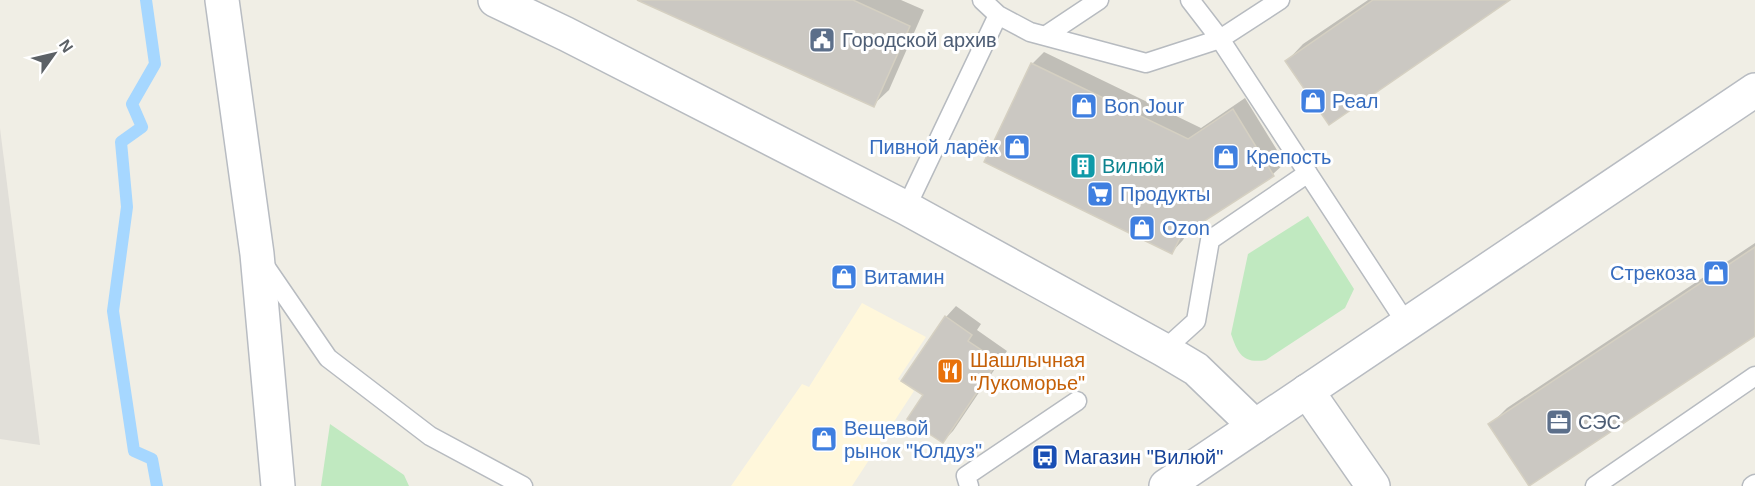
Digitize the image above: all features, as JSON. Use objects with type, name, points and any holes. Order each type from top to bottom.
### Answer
[{"type":"street","points":[[222,0],[257,254],[278,486]]},
{"type":"street","points":[[495,0],[906,208],[1164,351],[1196,369],[1255,426]]},
{"type":"street","points":[[1166,486],[1755,90]]},
{"type":"street","points":[[1307,391],[1373,486]]},
{"type":"lane","points":[[982,0],[998,15],[1030,32],[1146,63],[1220,39],[1280,0]]},
{"type":"lane","points":[[1045,36],[1099,0]]},
{"type":"lane","points":[[1190,0],[1220,39],[1406,323]]},
{"type":"lane","points":[[906,208],[998,15]]},
{"type":"lane","points":[[1164,351],[1196,321],[1210,240],[1308,173]]},
{"type":"lane","points":[[257,254],[328,358],[430,436],[523,486]]},
{"type":"lane","points":[[1594,486],[1755,376]]},
{"type":"lane","points":[[969,486],[966,476],[1077,400]]},
{"type":"shaded area","points":[[0,128],[40,445],[0,439]]},
{"type":"shaded area","name":"Вещевой рынок \"Юлдуз\"","points":[[862,303],[926,337],[898,379],[914,391],[852,486],[731,486],[802,384],[809,387]]},
{"type":"green space","points":[[1308,216],[1354,289],[1345,308],[1266,360],[1247,359],[1239,352],[1231,334],[1248,254]]},
{"type":"green space","points":[[330,424],[404,475],[409,486],[321,486]]},
{"type":"building","points":[[637,0],[853,0],[910,26],[874,107]]},
{"type":"building","points":[[1373,0],[1510,0],[1329,125],[1285,61]]},
{"type":"building","points":[[1031,63],[1188,139],[1233,109],[1274,176],[1181,236],[1172,254],[984,162]]},
{"type":"building","points":[[1755,247],[1755,336],[1529,486],[1488,424]]},
{"type":"building","name":"Шашлычная \"Лукоморье\"","points":[[945,316],[972,335],[968,341],[998,361],[943,443],[907,419],[923,395],[901,381]]},
{"type":"waterway","points":[[146,0],[155,64],[132,104],[142,127],[121,142],[127,207],[113,311],[134,451],[152,459],[157,486]]},
{"type":"place","name":"Городской архив","points":[[822,40]]},
{"type":"place","name":"Реал","points":[[1313,101]]},
{"type":"place","name":"Bon Jour","points":[[1084,106]]},
{"type":"place","name":"Пивной ларёк","points":[[1017,147]]},
{"type":"place","name":"Крепость","points":[[1226,157]]},
{"type":"place","name":"Вилюй","points":[[1083,166]]},
{"type":"place","name":"Продукты","points":[[1100,194]]},
{"type":"place","name":"Ozon","points":[[1142,228]]},
{"type":"place","name":"Стрекоза","points":[[1716,273]]},
{"type":"place","name":"Витамин","points":[[844,277]]},
{"type":"place","name":"Шашлычная \"Лукоморье\"","points":[[950,371]]},
{"type":"place","name":"СЭС","points":[[1559,422]]},
{"type":"place","name":"Вещевой рынок \"Юлдуз\"","points":[[824,439]]},
{"type":"place","name":"Магазин \"Вилюй\"","points":[[1045,457]]}]
